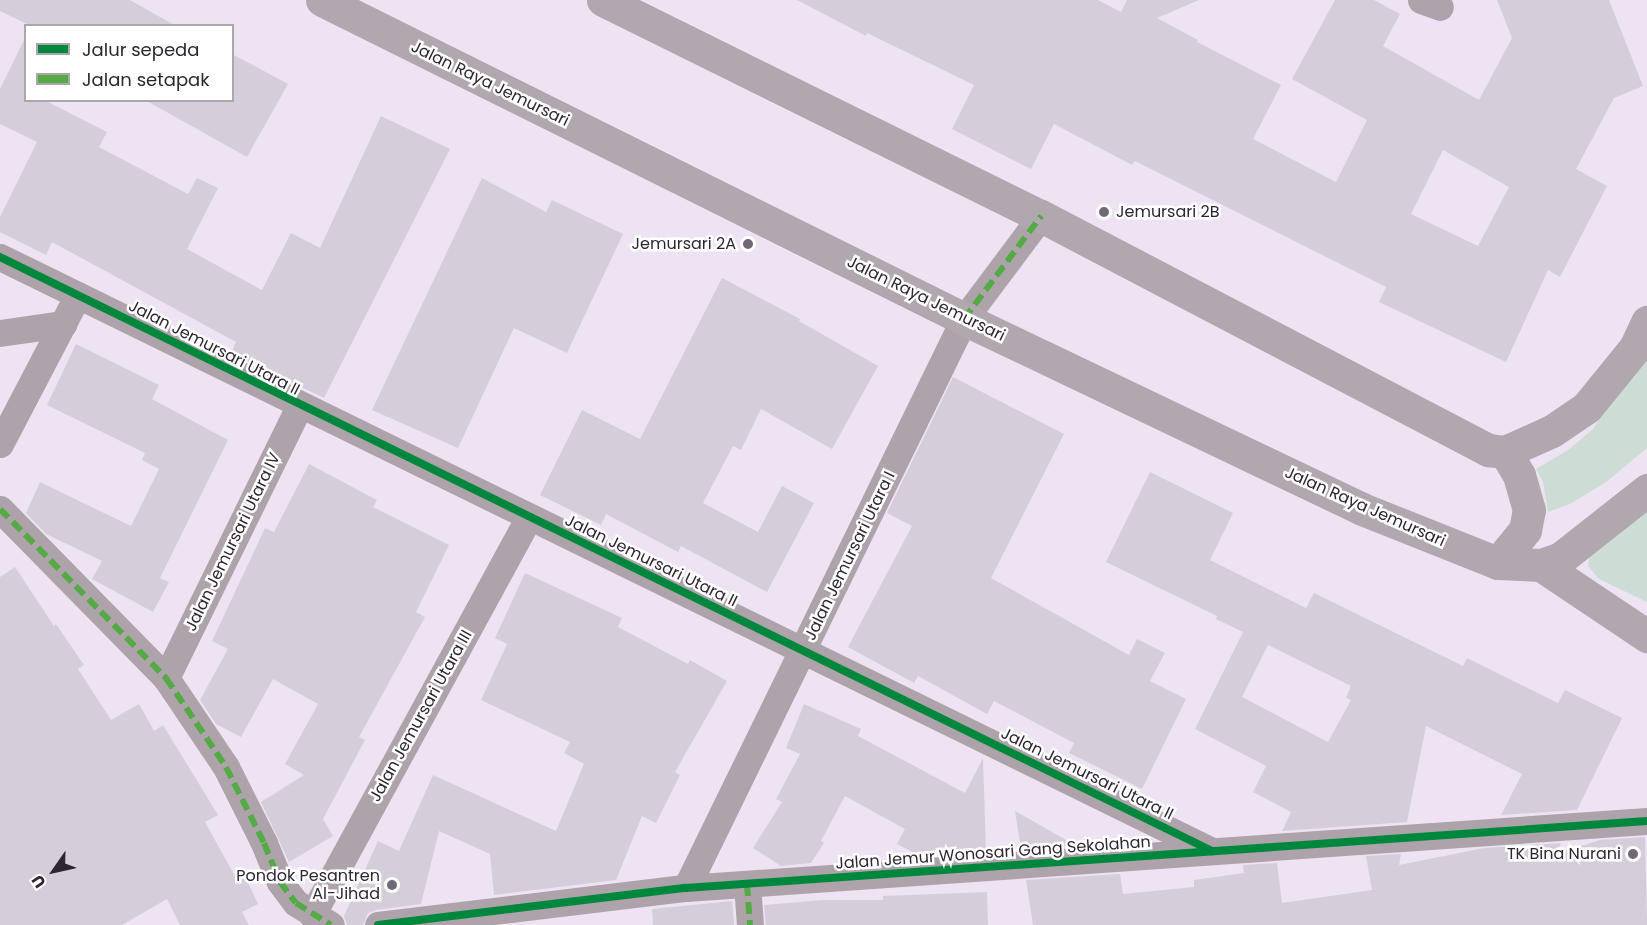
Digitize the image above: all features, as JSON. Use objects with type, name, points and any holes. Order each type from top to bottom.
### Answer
[{"type":"main road","name":"Jalan Raya Jemursari","points":[[322,0],[972,308],[1362,509],[1498,563],[1541,565],[1562,558],[1647,490]]},
{"type":"main road","points":[[603,0],[1032,228],[1488,450],[1505,452],[1552,431],[1587,407],[1635,348],[1647,322]]},
{"type":"main road","points":[[1498,563],[1525,530],[1529,510],[1519,475],[1505,452]]},
{"type":"main road","points":[[1541,565],[1647,636]]},
{"type":"street","name":"Jalan Jemursari Utara I","points":[[686,888],[972,308],[1032,228]]},
{"type":"street","name":"Jalan Jemursari Utara II","points":[[0,258],[78,294],[299,406],[1212,851]]},
{"type":"street","points":[[0,444],[78,294]]},
{"type":"street","points":[[0,333],[63,324]]},
{"type":"street","name":"Jalan Jemursari Utara IV","points":[[166,678],[299,406]]},
{"type":"street","points":[[0,509],[166,678],[225,767],[264,843],[280,882],[296,903],[321,920]]},
{"type":"street","name":"Jalan Jemursari Utara III","points":[[321,920],[529,518]]},
{"type":"street","name":"Jalan Jemur Wonosari Gang Sekolahan","points":[[378,925],[686,888],[1647,821]]},
{"type":"street","points":[[747,884],[750,925]]},
{"type":"shaded area","points":[[1647,335],[1647,448],[1606,482],[1570,504],[1548,512],[1543,482],[1536,469],[1568,450],[1593,429]]},
{"type":"shaded area","points":[[1647,505],[1647,602],[1599,579],[1588,566],[1590,551]]},
{"type":"building","points":[[0,0],[130,0],[172,24],[27,24],[0,11]]},
{"type":"building","points":[[797,0],[1098,0],[1121,12],[1127,0],[1199,0],[1157,18],[1198,40],[1197,42],[1281,85],[1253,139],[1336,182],[1367,120],[1292,79],[1335,0],[1374,0],[1400,14],[1383,46],[1479,100],[1512,38],[1497,0],[1609,0],[1643,86],[1614,98],[1576,169],[1607,186],[1560,277],[1548,270],[1506,362],[1379,302],[1386,287],[1135,161],[1132,165],[1054,124],[1031,169],[952,129],[974,85],[867,33],[866,36]],"holes":[[[1443,150],[1509,187],[1478,246],[1411,214]]]},
{"type":"building","points":[[24,40],[24,102],[48,102],[107,132],[99,147],[188,194],[197,178],[218,188],[187,249],[262,290],[291,233],[320,248],[381,116],[450,149],[324,398],[231,353],[236,342],[52,242],[46,255],[0,232],[0,217],[37,142],[0,124],[0,89]]},
{"type":"building","points":[[234,55],[288,84],[247,157],[149,102],[234,102]]},
{"type":"building","points":[[482,178],[546,212],[552,200],[623,234],[567,353],[514,328],[458,448],[372,410]]},
{"type":"building","points":[[722,278],[800,319],[799,321],[878,366],[832,449],[761,409],[741,450],[733,446],[703,503],[758,532],[782,486],[814,503],[767,592],[681,546],[678,552],[606,514],[601,525],[540,495],[582,410],[640,439]]},
{"type":"building","points":[[76,344],[159,385],[152,399],[228,440],[160,578],[169,582],[153,612],[92,579],[102,561],[46,534],[26,513],[40,482],[131,526],[159,469],[142,460],[145,453],[47,405]]},
{"type":"building","points":[[953,377],[1064,434],[991,578],[1129,655],[1137,639],[1165,653],[1150,681],[1186,699],[1142,789],[1069,753],[1074,743],[994,701],[987,714],[918,676],[914,683],[848,647],[912,526],[887,513]]},
{"type":"building","points":[[309,464],[377,500],[373,507],[449,545],[416,612],[425,617],[359,737],[365,740],[323,819],[333,836],[289,862],[261,802],[304,775],[285,764],[318,704],[273,679],[241,737],[216,724],[200,700],[228,649],[212,641],[265,528],[274,532]]},
{"type":"building","points":[[1150,472],[1233,513],[1210,560],[1306,608],[1314,593],[1463,666],[1467,658],[1558,703],[1565,690],[1622,718],[1577,810],[1501,815],[1522,774],[1426,726],[1407,822],[1282,831],[1291,812],[1253,792],[1266,766],[1195,729],[1243,632],[1216,619],[1217,616],[1106,562]],"holes":[[[1268,645],[1351,686],[1346,698],[1351,700],[1328,742],[1242,697]]]},
{"type":"building","points":[[15,567],[54,626],[56,624],[84,665],[78,669],[111,720],[139,704],[154,731],[163,725],[218,815],[205,822],[236,878],[244,874],[258,904],[242,912],[249,925],[180,925],[167,899],[122,925],[0,925],[0,577]]},
{"type":"building","points":[[525,573],[622,618],[618,627],[688,664],[690,660],[727,681],[675,772],[680,775],[656,823],[642,816],[616,880],[494,895],[490,854],[439,831],[421,904],[376,910],[368,913],[363,925],[347,925],[344,916],[378,841],[399,851],[433,775],[556,831],[584,764],[564,753],[570,742],[481,700],[507,644],[495,638]]},
{"type":"building","points":[[804,704],[861,729],[858,736],[965,793],[983,758],[986,851],[920,856],[897,844],[905,829],[845,796],[821,841],[824,843],[811,863],[781,866],[753,848],[782,802],[776,799],[800,754],[786,748]]},
{"type":"building","points":[[1015,811],[1075,845],[1021,849]]},
{"type":"building","points":[[1645,837],[1647,925],[1033,925],[1026,880],[1120,874],[1123,894],[1194,887],[1194,880],[1244,873],[1243,865],[1277,863],[1282,903],[1372,890],[1366,856],[1401,854],[1399,865],[1484,848],[1561,843],[1556,854],[1600,840]]},
{"type":"building","points":[[987,892],[988,925],[766,925],[764,905],[824,900],[883,900],[883,896]]},
{"type":"building","points":[[732,901],[734,925],[653,925],[652,909]]},
{"type":"marked path","points":[[964,319],[1041,216]]},
{"type":"marked path","points":[[0,509],[166,678],[226,767],[264,843],[280,882],[296,903],[331,925]]},
{"type":"marked path","points":[[747,884],[750,925]]},
{"type":"cycle path","points":[[0,257],[1212,851]]},
{"type":"cycle path","points":[[378,925],[686,888],[1647,821]]},
{"type":"place","name":"Jemursari 2B","points":[[1104,212]]},
{"type":"place","name":"Jemursari 2A","points":[[748,244]]},
{"type":"place","name":"TK Bina Nurani","points":[[1633,854]]},
{"type":"place","name":"Pondok Pesantren Al-Jihad","points":[[392,885]]}]
